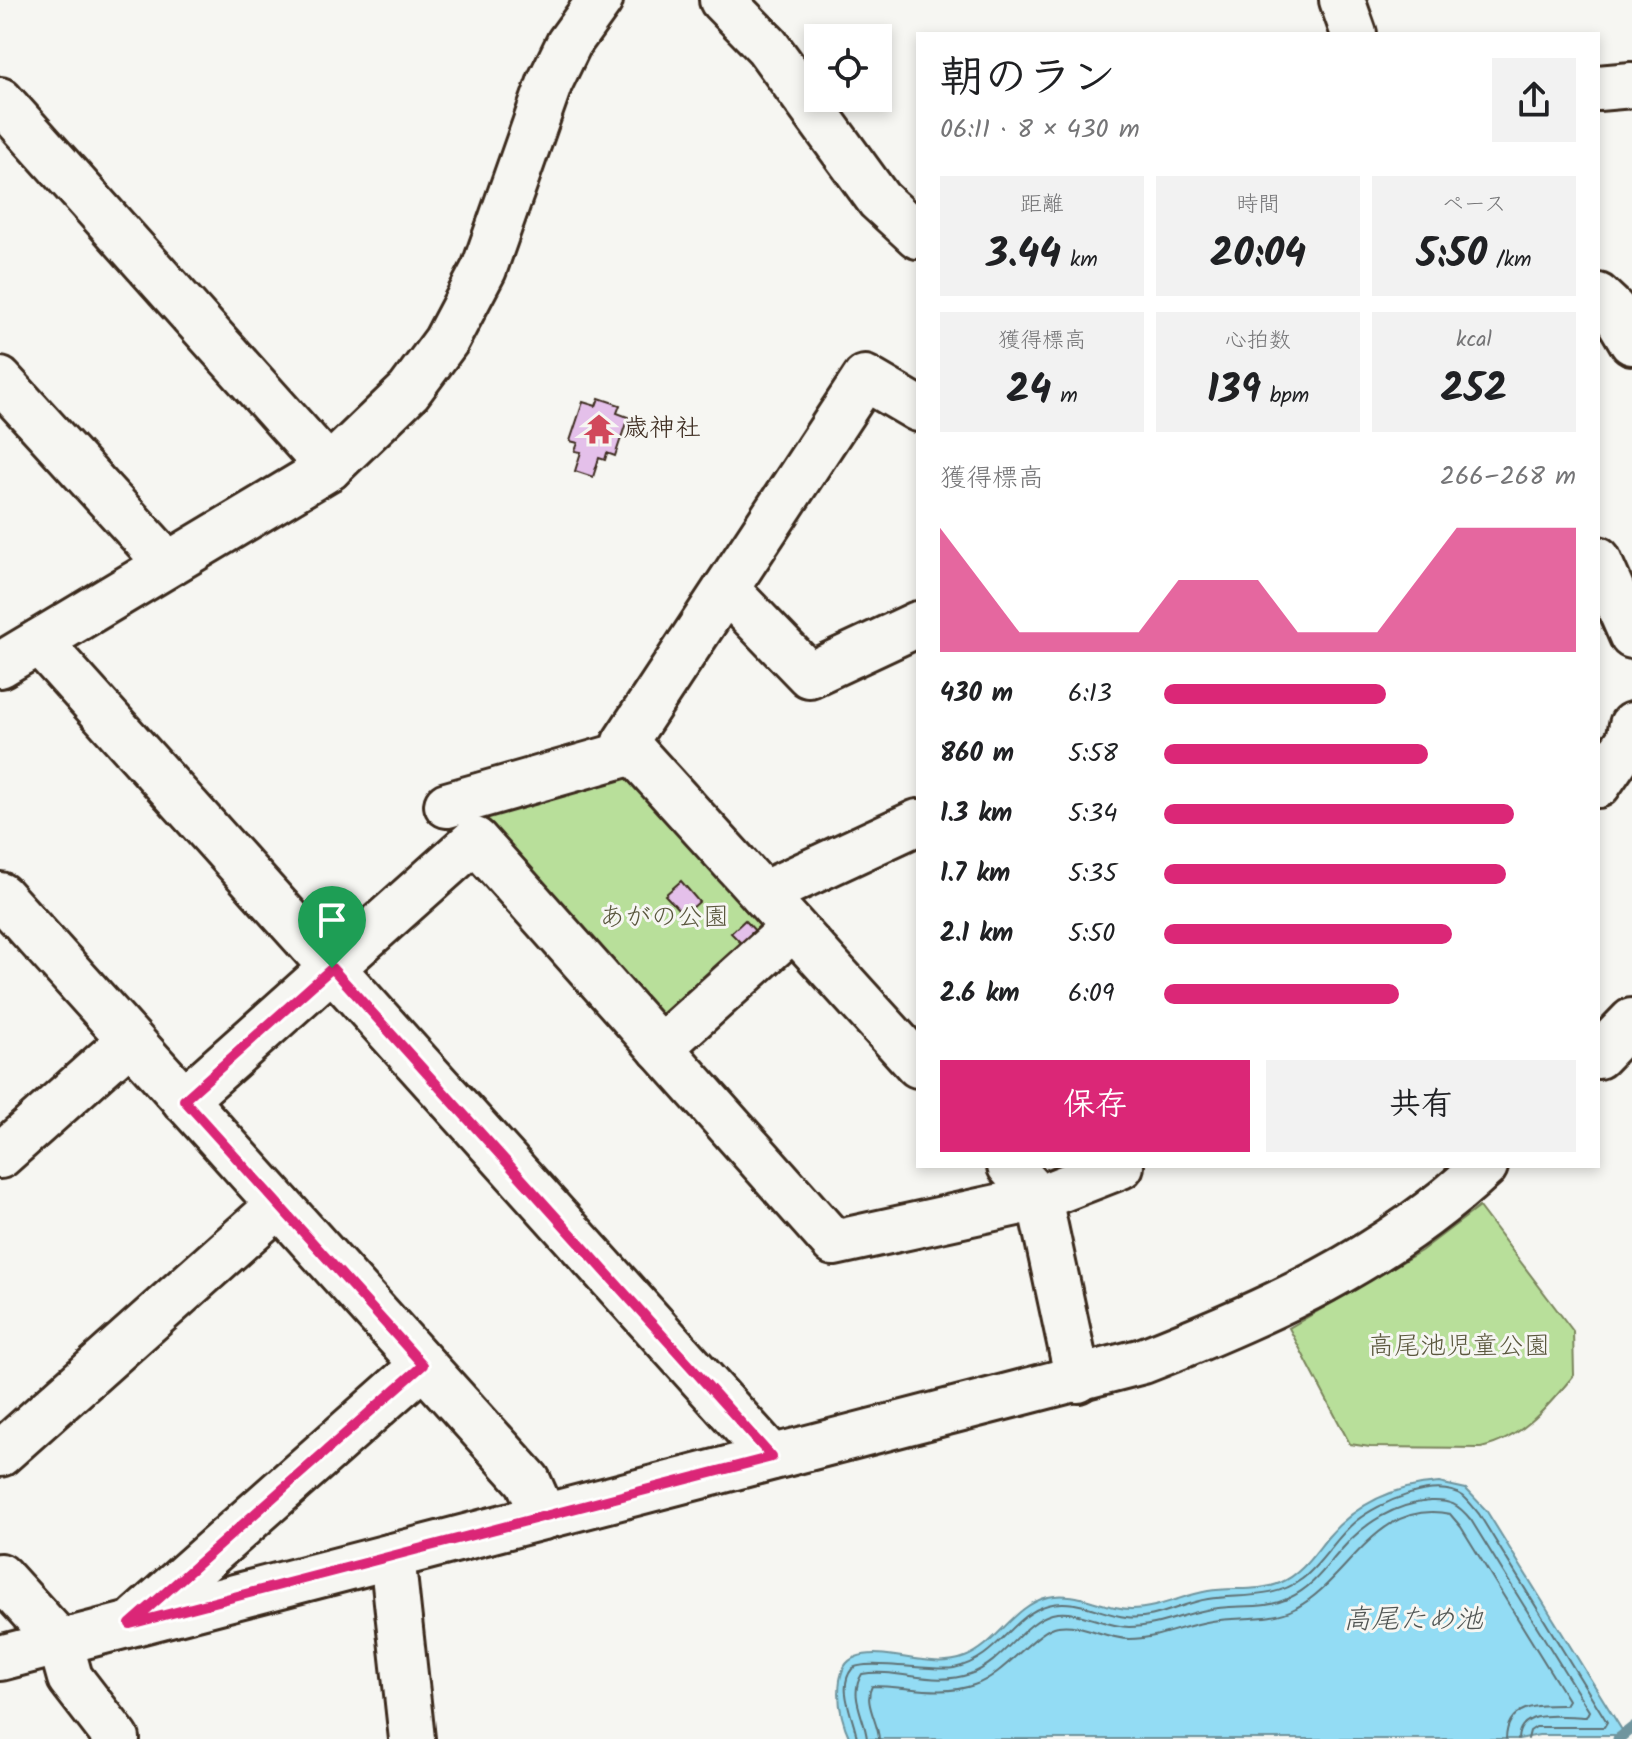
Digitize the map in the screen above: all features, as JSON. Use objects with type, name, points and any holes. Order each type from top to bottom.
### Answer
[{"type":"street","points":[[0,665],[329,468],[409,391],[446,341],[484,269],[550,82],[569,43],[600,0]]},
{"type":"street","points":[[722,0],[767,46],[879,200],[916,234]]},
{"type":"street","points":[[1342,0],[1353,32]]},
{"type":"street","points":[[1600,88],[1632,85]]},
{"type":"street","points":[[0,100],[329,468]]},
{"type":"street","points":[[1600,298],[1613,310],[1632,342]]},
{"type":"street","points":[[910,1044],[793,928],[625,742],[865,378],[916,408]]},
{"type":"street","points":[[0,380],[167,563]]},
{"type":"street","points":[[1600,564],[1632,636]]},
{"type":"street","points":[[726,589],[809,675],[916,625]]},
{"type":"street","points":[[39,642],[772,1457]]},
{"type":"street","points":[[1600,782],[1629,740],[1632,725]]},
{"type":"street","points":[[447,805],[633,752]]},
{"type":"street","points":[[763,894],[916,823]]},
{"type":"street","points":[[184,1100],[475,840],[834,1243],[1039,1198],[1116,1168]]},
{"type":"street","points":[[0,895],[528,1481],[544,1517]]},
{"type":"street","points":[[660,1048],[793,928]]},
{"type":"street","points":[[1600,1054],[1632,1021]]},
{"type":"street","points":[[0,1156],[130,1040]]},
{"type":"street","points":[[1012,1168],[1039,1198],[1078,1380]]},
{"type":"street","points":[[0,1658],[1143,1361],[1298,1295],[1378,1251],[1483,1168]]},
{"type":"street","points":[[0,1454],[279,1205]]},
{"type":"street","points":[[130,1624],[423,1365]]},
{"type":"street","points":[[392,1556],[412,1739]]},
{"type":"street","points":[[0,1576],[60,1642],[70,1678],[117,1739]]},
{"type":"green space","name":"あがの公園","points":[[627,768],[775,930],[665,1029],[487,833],[488,806]]},
{"type":"green space","name":"高尾池児童公園","points":[[1479,1207],[1573,1331],[1574,1375],[1533,1420],[1496,1444],[1481,1448],[1350,1444],[1289,1328],[1421,1251]]},
{"type":"water","name":"高尾ため池","points":[[1439,1483],[1466,1489],[1486,1510],[1625,1735],[1539,1735],[1519,1739],[850,1739],[847,1732],[839,1703],[839,1688],[845,1666],[856,1657],[881,1654],[951,1661],[965,1657],[987,1644],[1025,1608],[1048,1597],[1069,1596],[1131,1609],[1151,1607],[1208,1591],[1272,1586],[1301,1569],[1339,1525],[1364,1506],[1392,1492]]},
{"type":"building","name":"歳神社","points":[[599,398],[620,405],[617,413],[628,417],[615,456],[607,453],[605,460],[599,458],[593,477],[575,471],[581,452],[575,451],[578,443],[570,441],[583,402],[596,406]]},
{"type":"building","points":[[681,881],[699,902],[684,915],[665,895]]},
{"type":"building","points":[[745,920],[757,933],[743,945],[731,933]]},
{"type":"waterway","points":[[1618,1739],[1632,1728]]},
{"type":"place","name":"歳神社","points":[[599,429]]},
{"type":"route","points":[[332,968],[772,1457],[130,1624],[423,1365],[184,1100],[332,968]]}]
